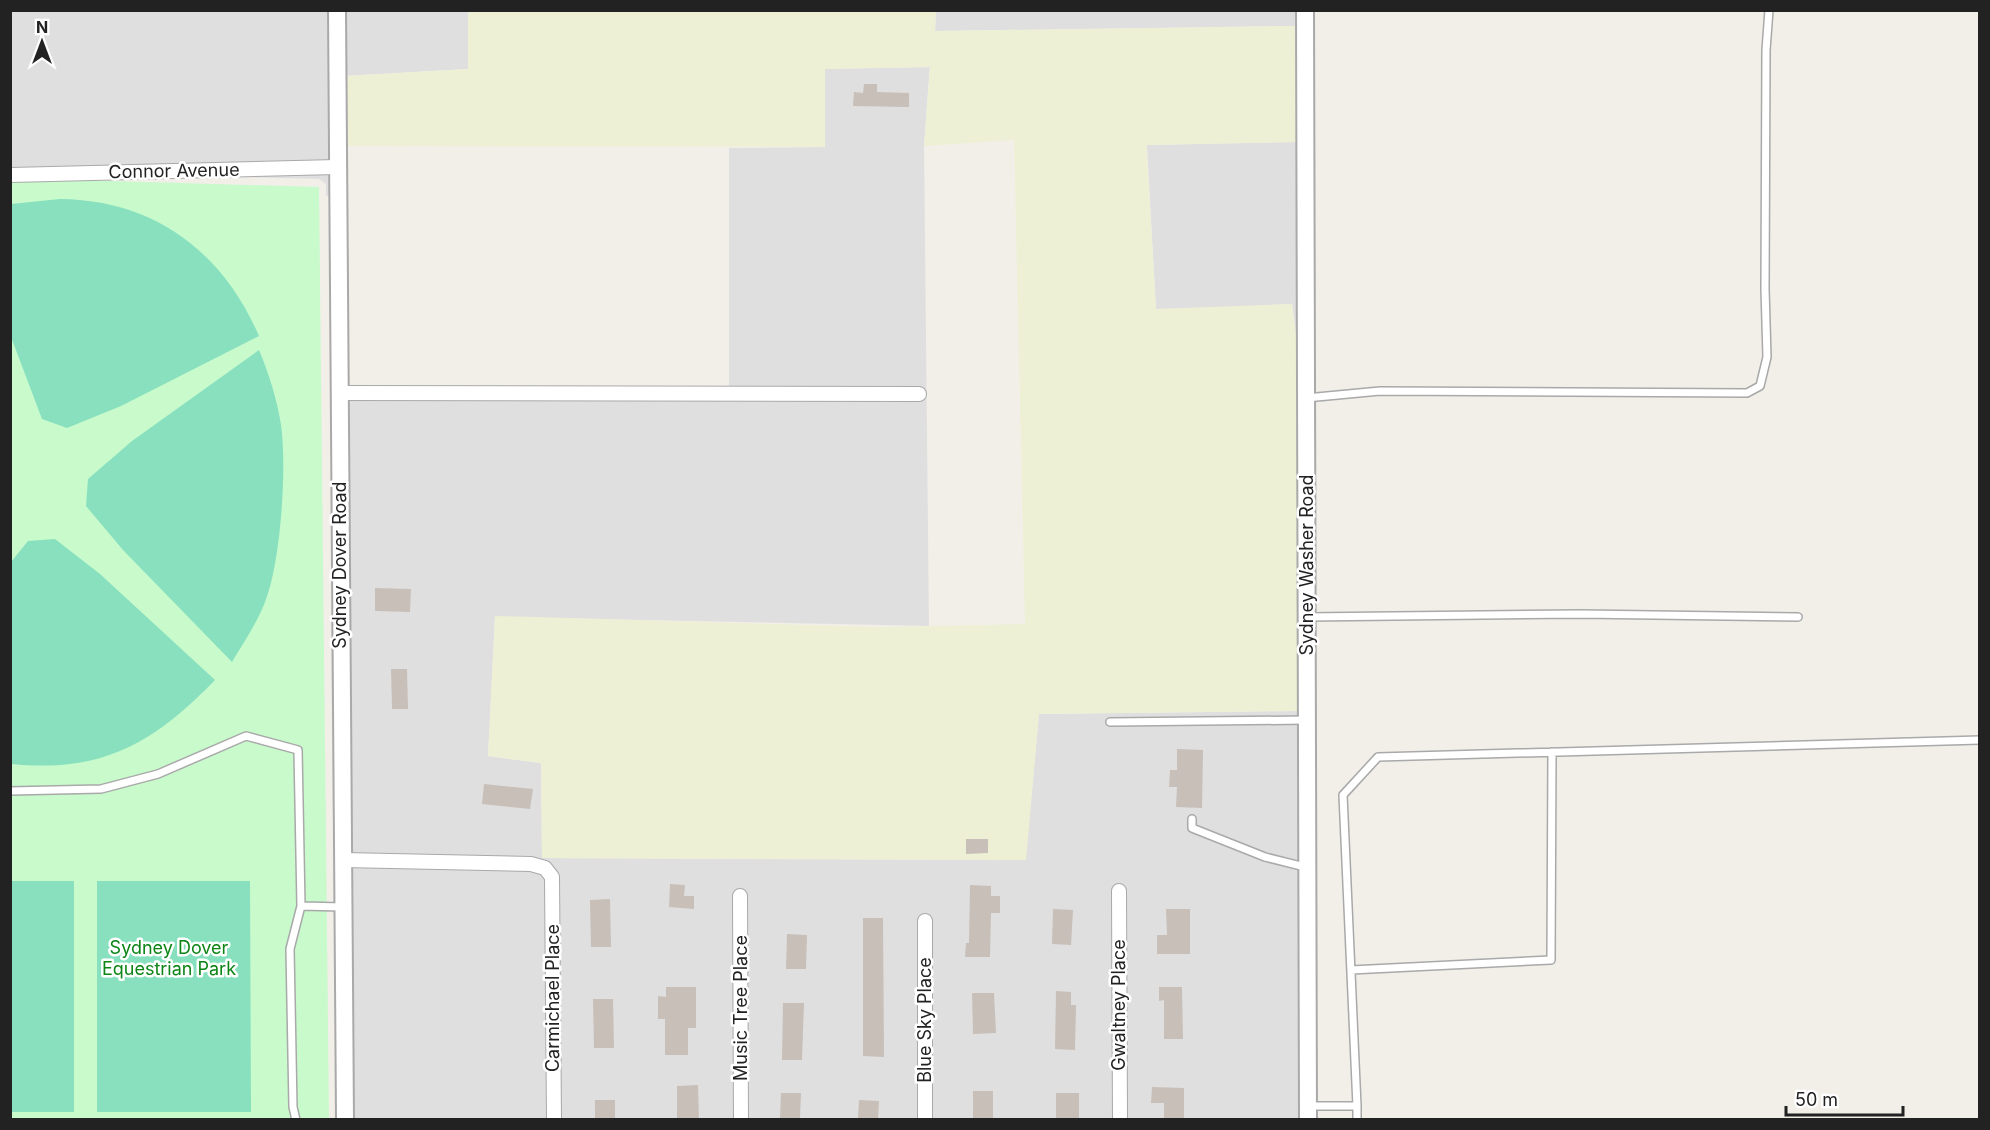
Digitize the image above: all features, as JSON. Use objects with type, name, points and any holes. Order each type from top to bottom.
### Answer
[{"type":"street","name":"Sydney Dover Road","points":[[337,10],[345,1119]]},
{"type":"street","name":"Sydney Washer Road","points":[[1305,10],[1308,1113]]},
{"type":"street","name":"Connor Avenue","points":[[10,175],[337,167]]},
{"type":"street","points":[[339,393],[919,394]]},
{"type":"street","name":"Carmichael Place","points":[[343,860],[531,864],[545,868],[552,877],[554,1119]]},
{"type":"street","name":"Gwaltney Place","points":[[1119,891],[1120,1119]]},
{"type":"street","name":"Music Tree Place","points":[[740,896],[741,1119]]},
{"type":"street","name":"Blue Sky Place","points":[[925,921],[925,1119]]},
{"type":"lane","points":[[1306,398],[1380,391],[1747,393],[1760,386],[1767,357],[1766,50],[1769,10]]},
{"type":"lane","points":[[1307,617],[1581,614],[1798,617]]},
{"type":"lane","points":[[1110,722],[1307,720]]},
{"type":"lane","points":[[10,791],[101,789],[158,774],[246,736],[298,750],[301,906],[290,949],[293,1107],[296,1119]]},
{"type":"lane","points":[[1357,1119],[1343,795],[1377,757],[1980,740]]},
{"type":"lane","points":[[1351,970],[1551,960],[1552,752]]},
{"type":"lane","points":[[1192,819],[1192,828],[1265,857],[1308,868]]},
{"type":"lane","points":[[301,906],[343,907]]},
{"type":"lane","points":[[1308,1113],[1357,1106]]},
{"type":"shaded area","points":[[11,11],[329,11],[329,195],[326,196],[326,184],[319,179],[11,171]]},
{"type":"shaded area","points":[[345,11],[468,11],[468,69],[345,76]]},
{"type":"shaded area","points":[[936,11],[1297,11],[1297,26],[935,31]]},
{"type":"shaded area","points":[[930,67],[924,146],[929,626],[495,617],[488,756],[541,763],[542,858],[1025,860],[1039,714],[1299,711],[1300,1119],[354,1119],[347,389],[729,389],[729,148],[825,147],[825,69]]},
{"type":"shaded area","points":[[1297,142],[1298,350],[1292,304],[1156,310],[1147,145]]},
{"type":"shaded area","points":[[331,625],[333,625],[337,1120],[336,1119]]},
{"type":"green space","points":[[936,10],[935,31],[1297,26],[1297,142],[1147,145],[1147,156],[1156,309],[1292,304],[1298,350],[1299,711],[1039,714],[1026,860],[542,858],[541,763],[488,756],[495,616],[880,627],[1025,624],[1014,140],[924,146],[930,67],[825,69],[825,147],[345,146],[345,76],[468,69],[468,11]]},
{"type":"green space","name":"Sydney Dover Equestrian Park","points":[[11,178],[319,187],[329,1119],[11,1120]]},
{"type":"green space","points":[[60,199],[94,202],[126,209],[155,220],[181,236],[205,256],[226,279],[244,306],[259,336],[121,406],[67,428],[42,419],[11,337],[11,204]]},
{"type":"green space","points":[[259,350],[277,406],[283,443],[283,489],[279,539],[271,585],[265,602],[232,662],[123,550],[86,506],[88,479],[132,441]]},
{"type":"green space","points":[[55,539],[100,574],[215,680],[170,721],[124,749],[73,764],[43,766],[11,764],[11,562],[28,541]]},
{"type":"green space","points":[[11,881],[74,881],[74,1112],[11,1112]]},
{"type":"green space","points":[[97,881],[250,881],[251,1112],[97,1112]]},
{"type":"building","points":[[864,84],[877,84],[877,92],[909,93],[909,107],[853,106],[854,92],[863,93]]},
{"type":"building","points":[[375,588],[411,589],[410,612],[375,611]]},
{"type":"building","points":[[391,669],[407,669],[408,709],[392,709]]},
{"type":"building","points":[[1177,749],[1203,750],[1202,808],[1176,807],[1177,787],[1169,787],[1170,770],[1177,770]]},
{"type":"building","points":[[484,784],[533,789],[530,809],[482,804]]},
{"type":"building","points":[[966,839],[988,839],[988,853],[966,854]]},
{"type":"building","points":[[670,884],[685,885],[684,896],[694,896],[694,909],[669,907]]},
{"type":"building","points":[[970,885],[991,886],[991,896],[1000,896],[1000,913],[991,913],[990,957],[965,957],[966,943],[969,943]]},
{"type":"building","points":[[610,899],[611,947],[591,947],[590,900]]},
{"type":"building","points":[[1053,909],[1073,910],[1071,945],[1052,944]]},
{"type":"building","points":[[1166,909],[1190,909],[1190,954],[1157,954],[1157,935],[1167,935]]},
{"type":"building","points":[[863,918],[883,918],[884,1057],[863,1056]]},
{"type":"building","points":[[787,934],[807,935],[806,969],[786,969]]},
{"type":"building","points":[[666,987],[696,987],[696,1028],[688,1028],[688,1055],[665,1055],[665,1019],[658,1019],[658,996],[666,997]]},
{"type":"building","points":[[1159,987],[1182,987],[1183,1039],[1164,1039],[1164,1000],[1159,1001]]},
{"type":"building","points":[[1056,991],[1071,992],[1071,1005],[1076,1005],[1075,1050],[1055,1049]]},
{"type":"building","points":[[972,993],[994,993],[996,1033],[973,1034]]},
{"type":"building","points":[[593,999],[613,999],[614,1048],[594,1048]]},
{"type":"building","points":[[783,1003],[804,1003],[802,1060],[782,1060]]},
{"type":"building","points":[[698,1085],[699,1119],[677,1119],[677,1086]]},
{"type":"building","points":[[1152,1087],[1184,1088],[1184,1119],[1164,1119],[1164,1103],[1151,1103]]},
{"type":"building","points":[[973,1091],[993,1091],[993,1119],[973,1119]]},
{"type":"building","points":[[781,1093],[801,1093],[800,1119],[780,1119]]},
{"type":"building","points":[[1056,1093],[1079,1093],[1079,1119],[1056,1119]]},
{"type":"building","points":[[595,1100],[615,1100],[615,1119],[595,1119]]},
{"type":"building","points":[[859,1100],[879,1101],[878,1119],[858,1119]]}]
